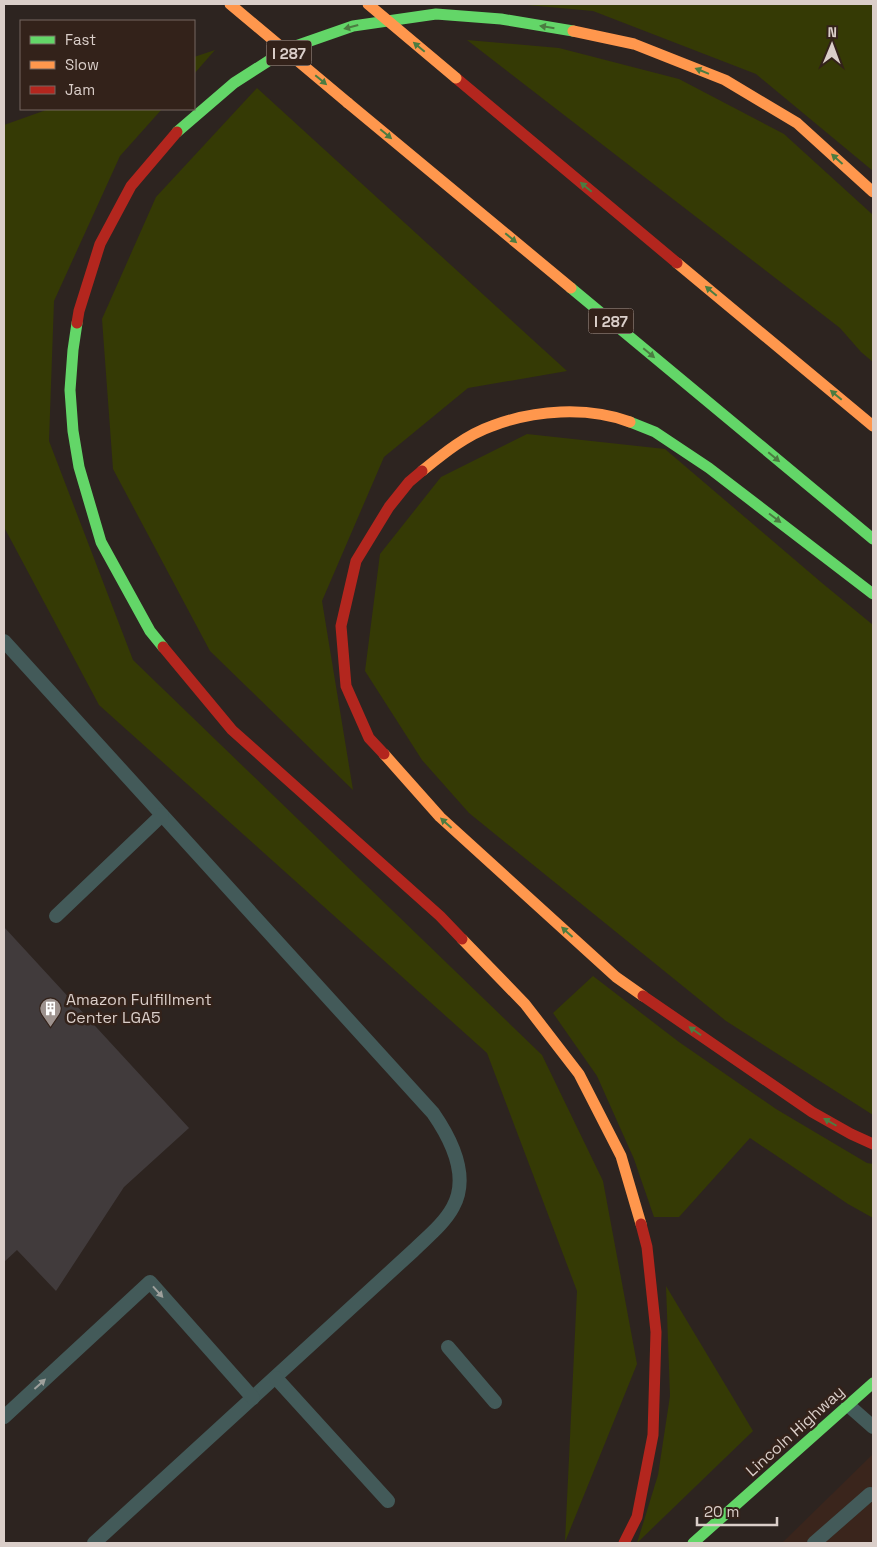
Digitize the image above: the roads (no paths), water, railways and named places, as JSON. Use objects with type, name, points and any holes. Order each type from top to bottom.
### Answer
[{"type":"main road","name":"I 287","points":[[230,4],[873,539]]},
{"type":"main road","points":[[368,4],[873,426]]},
{"type":"main road","points":[[624,1543],[637,1517],[652,1435],[656,1332],[647,1247],[621,1156],[579,1074],[525,1004],[440,916],[232,730],[150,631],[102,542],[79,467],[73,431],[70,390],[73,350],[79,311],[100,244],[131,186],[180,128],[234,83],[287,49],[353,26],[436,14],[500,19],[634,44],[724,80],[797,123],[873,192]]},
{"type":"main road","points":[[873,594],[709,468],[655,432],[616,417],[579,413],[540,413],[491,426],[460,442],[409,482],[389,507],[356,561],[341,626],[346,686],[369,738],[440,817],[616,977],[812,1112],[873,1144]]},
{"type":"main road","name":"Lincoln Highway","points":[[694,1543],[873,1383]]},
{"type":"lane","points":[[4,641],[434,1113],[448,1138],[458,1164],[459,1189],[452,1208],[414,1251],[94,1543]]},
{"type":"lane","points":[[56,916],[162,815]]},
{"type":"lane","points":[[4,1417],[150,1282],[253,1398]]},
{"type":"lane","points":[[448,1347],[495,1402]]},
{"type":"lane","points":[[276,1378],[388,1500]]},
{"type":"lane","points":[[848,1405],[873,1427]]},
{"type":"lane","points":[[814,1543],[870,1494],[873,1495]]},
{"type":"place","name":"Amazon Fulfillment Center LGA5","points":[[50,1027]]}]
